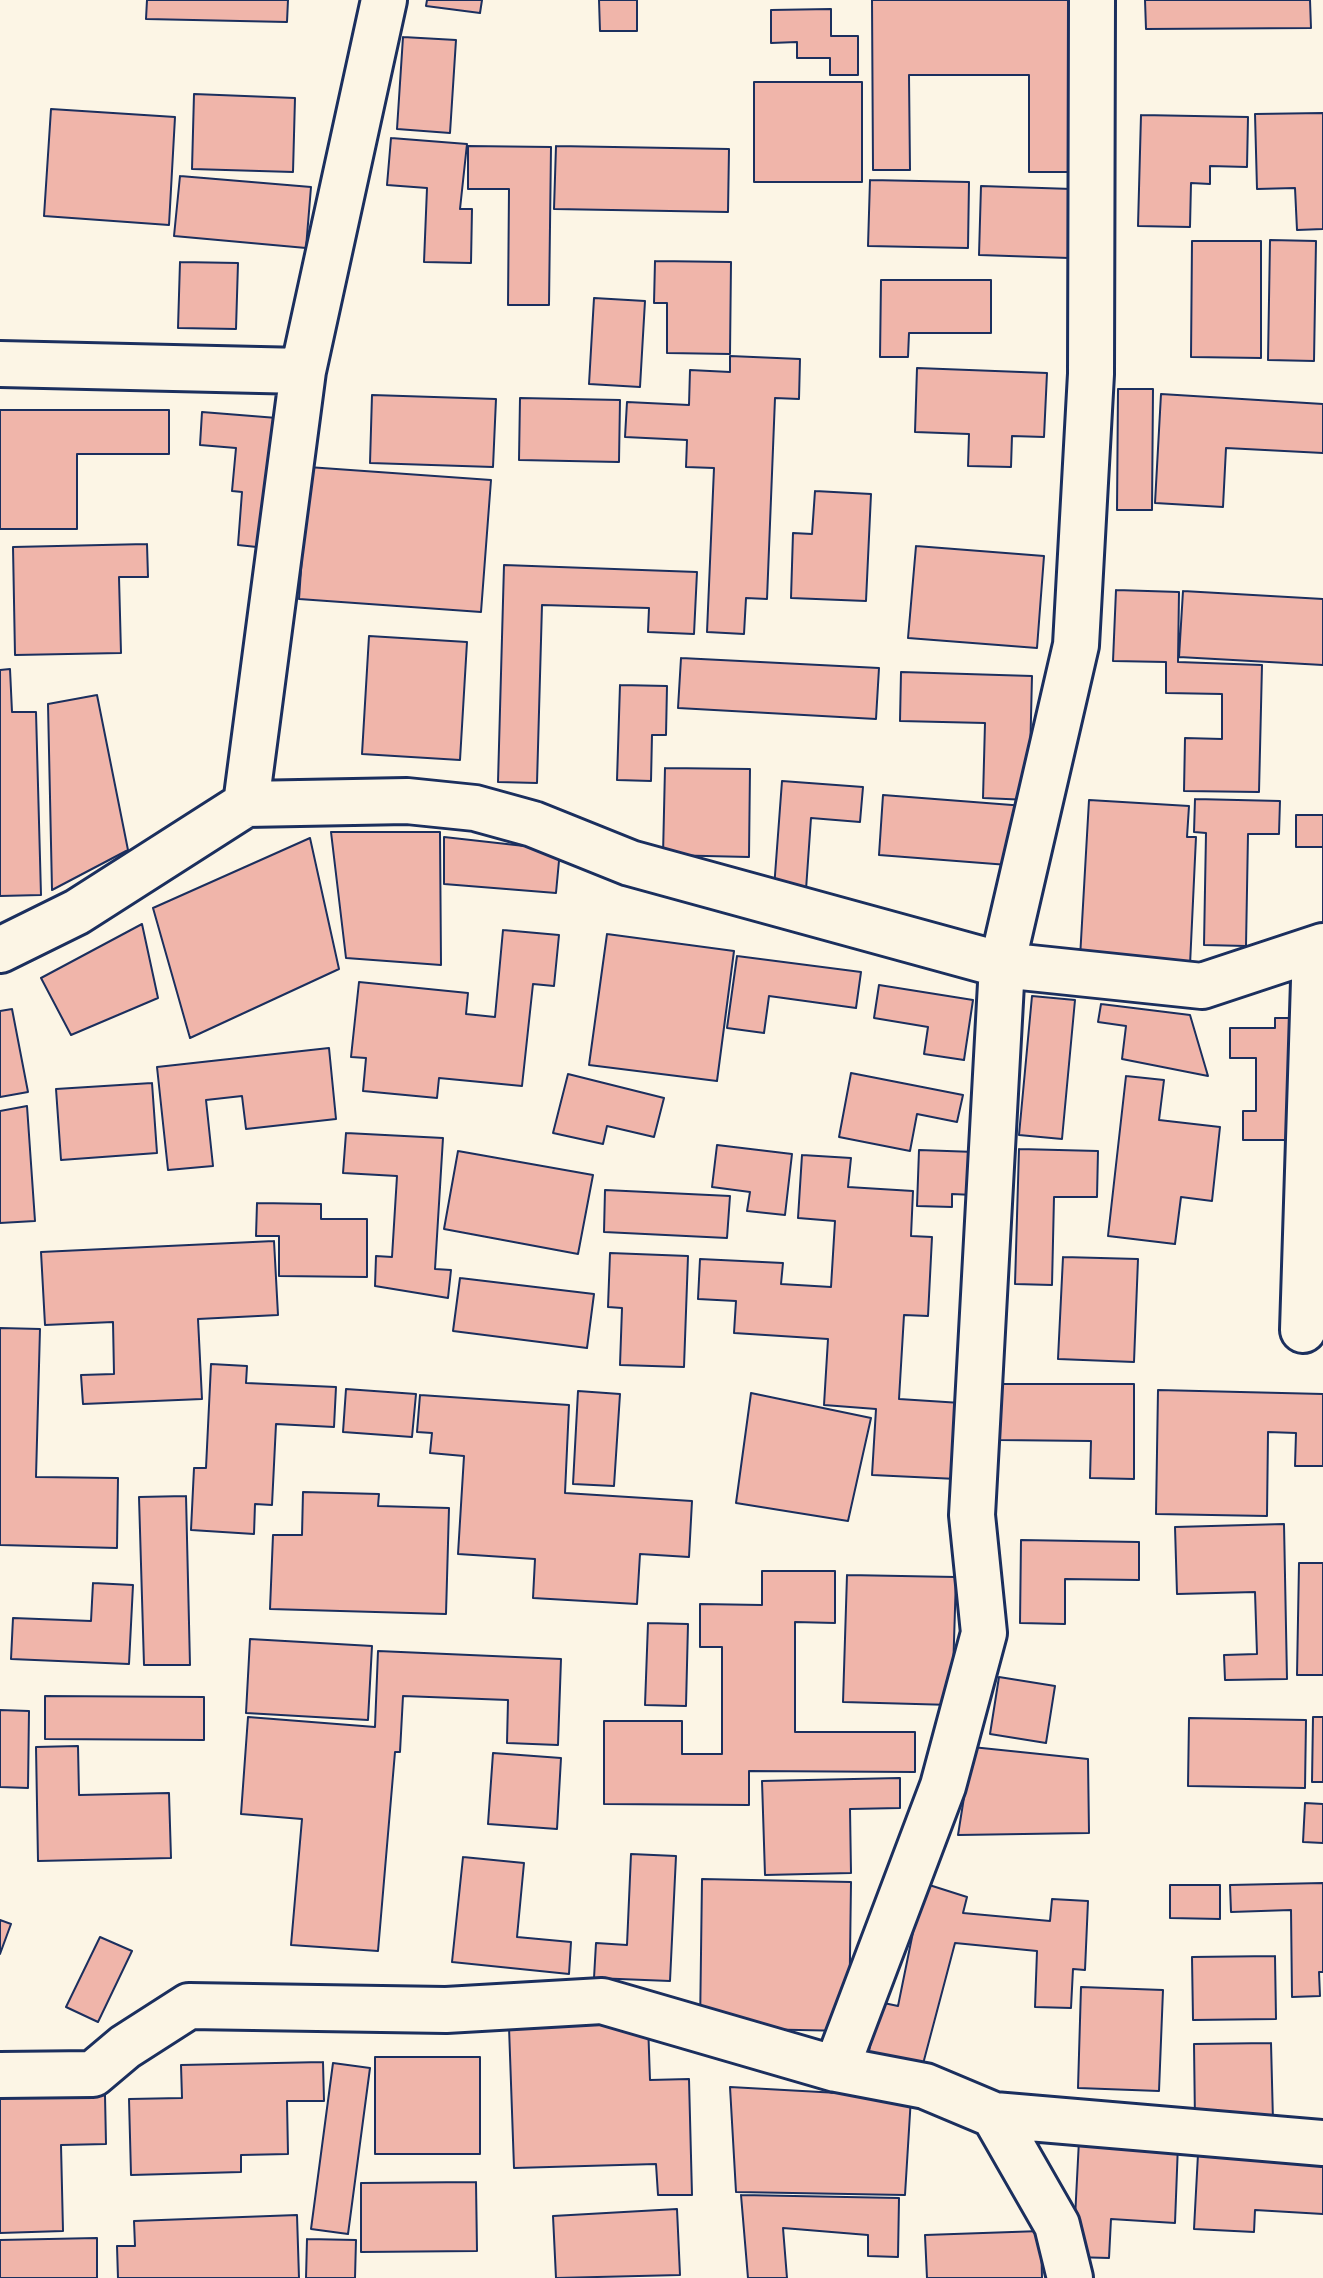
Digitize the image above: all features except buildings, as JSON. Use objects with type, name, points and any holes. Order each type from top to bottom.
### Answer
[{"type":"street","points":[[246,804],[303,371],[384,0]]},
{"type":"street","points":[[836,2069],[943,1786],[984,1633],[972,1515],[1002,965],[1076,645],[1091,374],[1092,0]]},
{"type":"street","points":[[0,364],[303,371]]},
{"type":"street","points":[[0,950],[77,912],[246,804],[407,801],[475,808],[533,824],[630,863],[1002,965],[1202,986],[1319,948],[1303,1330]]},
{"type":"street","points":[[0,2075],[93,2074],[125,2047],[189,2006],[446,2010],[602,2001],[836,2069],[925,2086],[994,2115],[1323,2143]]},
{"type":"street","points":[[994,2115],[1057,2225],[1070,2278]]}]
